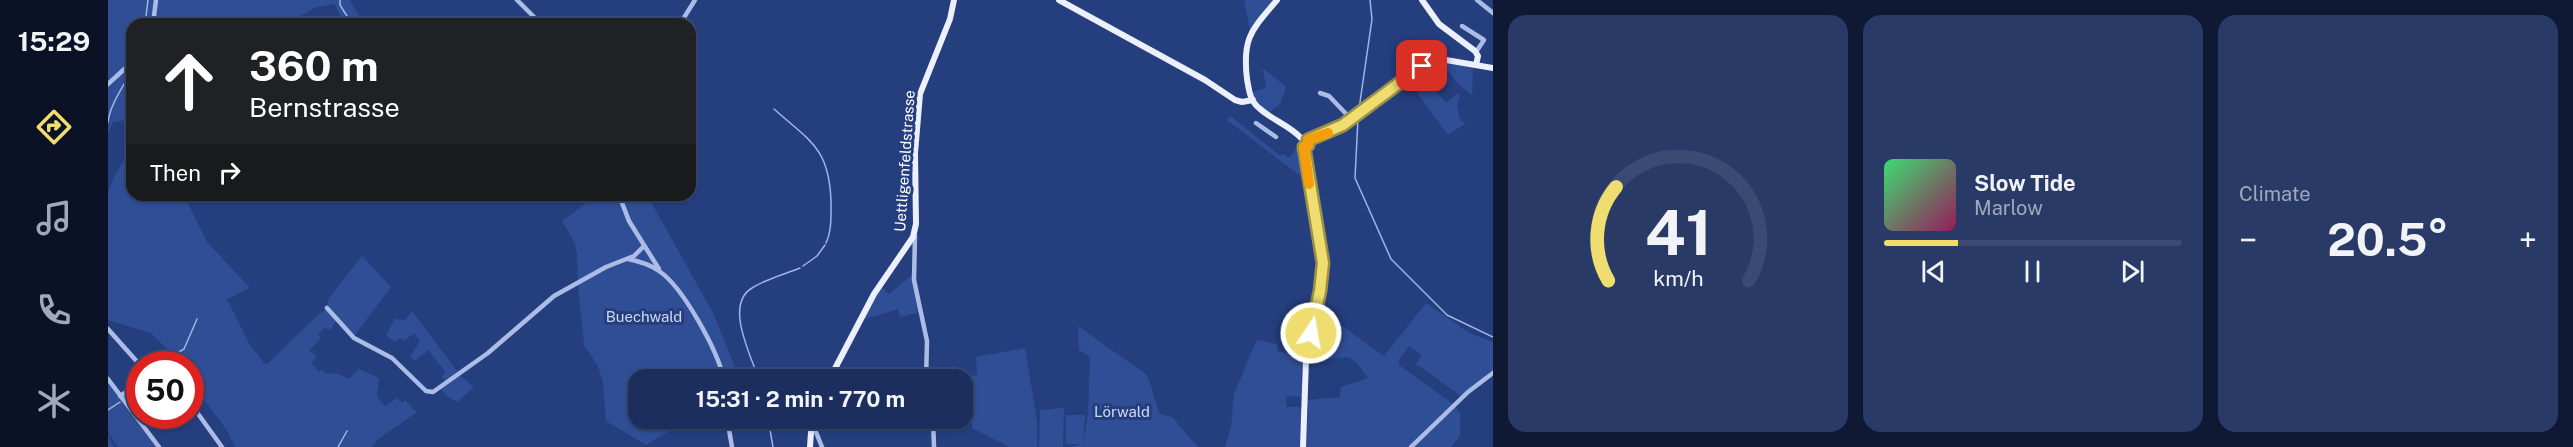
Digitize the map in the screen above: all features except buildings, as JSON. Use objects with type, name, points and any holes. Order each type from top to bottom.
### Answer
[{"type":"main road","name":"Uettligenfeldstrasse","points":[[835,369],[874,294],[911,247],[914,233],[915,153],[920,94],[950,19],[954,0]]},
{"type":"main road","points":[[1059,0],[1152,50],[1238,101],[1253,100]]},
{"type":"main road","points":[[1277,0],[1252,30],[1247,42],[1246,65],[1253,100],[1270,116],[1305,139]]},
{"type":"main road","points":[[1422,0],[1439,24],[1476,52],[1476,65]]},
{"type":"main road","points":[[1303,447],[1305,370],[1323,270],[1321,245],[1304,147],[1299,143],[1305,139],[1328,133],[1351,119],[1429,62],[1442,60],[1493,68]]},
{"type":"main road","points":[[810,447],[811,429]]},
{"type":"street","points":[[154,18],[156,0]]},
{"type":"street","points":[[517,0],[535,18]]},
{"type":"street","points":[[684,18],[694,0]]},
{"type":"street","points":[[1477,0],[1493,13]]},
{"type":"street","points":[[1462,26],[1484,40],[1476,52]]},
{"type":"street","points":[[108,84],[126,68]]},
{"type":"street","points":[[1320,93],[1329,96],[1351,119]]},
{"type":"street","points":[[1262,128],[1270,116]]},
{"type":"street","points":[[1256,123],[1276,137]]},
{"type":"street","points":[[622,201],[643,247],[693,312],[721,369]]},
{"type":"street","points":[[327,308],[354,338],[392,358],[429,392],[440,388],[488,353],[554,296],[606,267],[638,254],[643,247]]},
{"type":"street","points":[[911,247],[914,280],[927,341],[926,369]]},
{"type":"street","points":[[628,259],[660,271]]},
{"type":"street","points":[[108,329],[128,351]]},
{"type":"street","points":[[1412,447],[1467,392],[1493,373]]},
{"type":"street","points":[[108,379],[159,447]]},
{"type":"street","points":[[120,396],[126,392]]},
{"type":"street","points":[[204,422],[222,447]]},
{"type":"street","points":[[729,429],[732,447]]},
{"type":"street","points":[[815,429],[822,447]]},
{"type":"street","points":[[933,429],[934,447]]},
{"type":"green space","points":[[108,0],[350,0],[360,18],[342,18],[334,4],[314,8],[297,18],[126,18],[126,120],[113,122],[108,134]]},
{"type":"green space","points":[[1244,0],[1276,0],[1250,30]]},
{"type":"green space","points":[[1441,62],[1473,68],[1472,95],[1457,83]]},
{"type":"green space","points":[[1263,68],[1286,87],[1280,104],[1266,114],[1250,93],[1266,88]]},
{"type":"green space","points":[[1422,69],[1432,83],[1436,80],[1441,89],[1438,93],[1446,103],[1458,93],[1460,96],[1457,106],[1460,120],[1466,123],[1448,135],[1407,79]]},
{"type":"green space","points":[[1231,116],[1280,156],[1283,154],[1289,158],[1299,145],[1307,181],[1227,120]]},
{"type":"green space","points":[[126,157],[126,201],[187,201],[207,242],[250,288],[227,299],[251,347],[266,365],[326,310],[336,321],[330,330],[325,327],[318,334],[321,338],[309,351],[317,357],[311,362],[319,372],[321,369],[327,374],[336,373],[349,379],[359,369],[379,378],[377,396],[385,407],[397,398],[402,403],[405,400],[417,412],[377,440],[372,447],[235,447],[226,429],[204,399],[204,351],[169,351],[151,333],[108,320],[108,192]]},
{"type":"green space","name":"Buechwald","points":[[589,201],[650,201],[713,313],[736,369],[628,369],[628,429],[673,429],[646,445],[606,421],[603,382],[598,366],[584,345],[575,244],[562,221]]},
{"type":"green space","points":[[362,256],[391,287],[354,336],[327,304],[329,298]]},
{"type":"green space","points":[[913,274],[920,312],[900,317],[898,309],[862,320],[880,286],[889,294]]},
{"type":"green space","points":[[1426,303],[1469,333],[1493,342],[1493,372],[1461,396],[1416,364],[1422,355],[1409,346],[1399,360],[1399,365],[1453,404],[1460,413],[1460,436],[1451,447],[1305,447],[1307,400],[1340,397],[1341,387],[1368,378],[1356,362],[1348,357],[1319,360],[1320,353],[1309,351],[1319,309],[1384,356]]},
{"type":"green space","points":[[412,311],[460,375],[474,387],[457,402],[448,397],[440,388],[448,383],[442,377],[445,371],[428,350],[415,361],[410,356],[420,341],[414,333],[404,341],[400,338],[395,342],[386,335],[395,319],[405,320]]},
{"type":"green space","name":"Lörwald","points":[[1078,326],[1147,375],[1160,414],[1172,417],[1198,447],[1069,447],[1081,444],[1066,444],[1066,415],[1085,415],[1083,444],[1088,414],[1090,357],[1079,350]]},
{"type":"green space","points":[[1256,341],[1277,344],[1277,351],[1304,357],[1301,374],[1303,397],[1286,396],[1286,407],[1299,407],[1303,410],[1302,447],[1225,447],[1231,427],[1234,394]]},
{"type":"green space","points":[[1025,348],[1037,421],[1037,447],[1009,447],[973,429],[973,376],[977,375],[976,357]]},
{"type":"green space","points":[[108,382],[126,406],[126,429],[143,429],[157,447],[118,447],[111,436],[109,438],[114,447],[108,447],[108,436],[110,435],[108,431]]},
{"type":"green space","points":[[1064,408],[1063,447],[1039,447],[1040,410]]},
{"type":"waterway","points":[[146,18],[148,0]]},
{"type":"waterway","points":[[340,0],[340,5],[348,18]]},
{"type":"waterway","points":[[1359,109],[1372,19],[1370,0]]},
{"type":"waterway","points":[[108,122],[114,102],[126,81]]},
{"type":"waterway","points":[[774,109],[808,139],[822,157],[831,201],[830,228],[826,243]]},
{"type":"waterway","points":[[1358,118],[1355,178],[1391,259],[1447,315],[1493,337]]},
{"type":"waterway","points":[[803,266],[817,256],[825,245]]},
{"type":"waterway","points":[[755,369],[740,318],[740,306],[744,296],[752,288],[769,279],[800,268]]},
{"type":"waterway","points":[[180,351],[184,349],[197,319]]},
{"type":"waterway","points":[[108,410],[120,402]]},
{"type":"waterway","points":[[770,429],[773,447]]},
{"type":"waterway","points":[[338,447],[347,431]]},
{"type":"slow traffic","points":[[1309,184],[1304,147],[1308,145],[1308,140],[1328,133]]},
{"type":"route","points":[[1311,333],[1323,276],[1323,263],[1304,147],[1308,145],[1308,140],[1343,125],[1422,66]]}]
